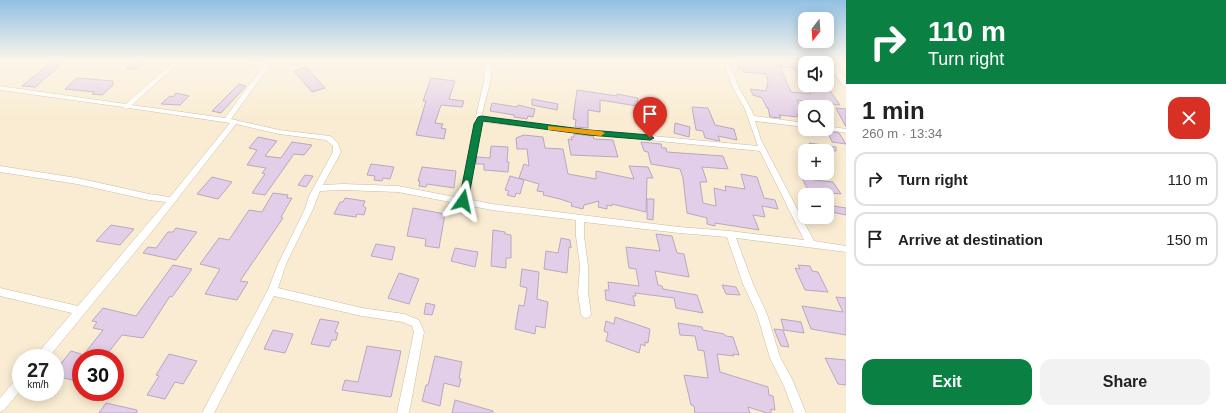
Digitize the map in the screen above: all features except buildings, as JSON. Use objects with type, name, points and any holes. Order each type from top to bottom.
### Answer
[{"type":"street","points":[[126,106],[156,80]]},
{"type":"street","points":[[48,349],[213,150],[241,99],[256,80]]},
{"type":"street","points":[[463,201],[478,124],[481,119],[479,116],[481,102],[487,80]]},
{"type":"street","points":[[734,80],[748,109],[750,118],[763,150],[811,244]]},
{"type":"street","points":[[0,88],[230,121],[279,132],[328,138],[336,145],[336,152],[282,264],[272,291],[208,413]]},
{"type":"street","points":[[750,118],[798,124]]},
{"type":"street","points":[[481,119],[763,150]]},
{"type":"street","points":[[834,129],[846,131]]},
{"type":"street","points":[[0,169],[77,182],[148,197],[172,200]]},
{"type":"street","points":[[318,188],[343,187],[398,190],[492,207],[532,210],[580,218],[679,230],[730,234],[846,249]]},
{"type":"street","points":[[580,218],[580,236],[584,266],[583,292],[586,314]]},
{"type":"street","points":[[730,234],[748,284],[762,314],[775,358],[788,382],[800,413]]},
{"type":"street","points":[[272,291],[362,312],[404,318],[416,323],[419,332],[403,413]]},
{"type":"street","points":[[0,292],[80,310]]},
{"type":"street","points":[[0,406],[12,392]]},
{"type":"slow traffic","points":[[551,128],[601,133]]},
{"type":"route","points":[[463,201],[478,124],[481,119],[650,138]]}]
